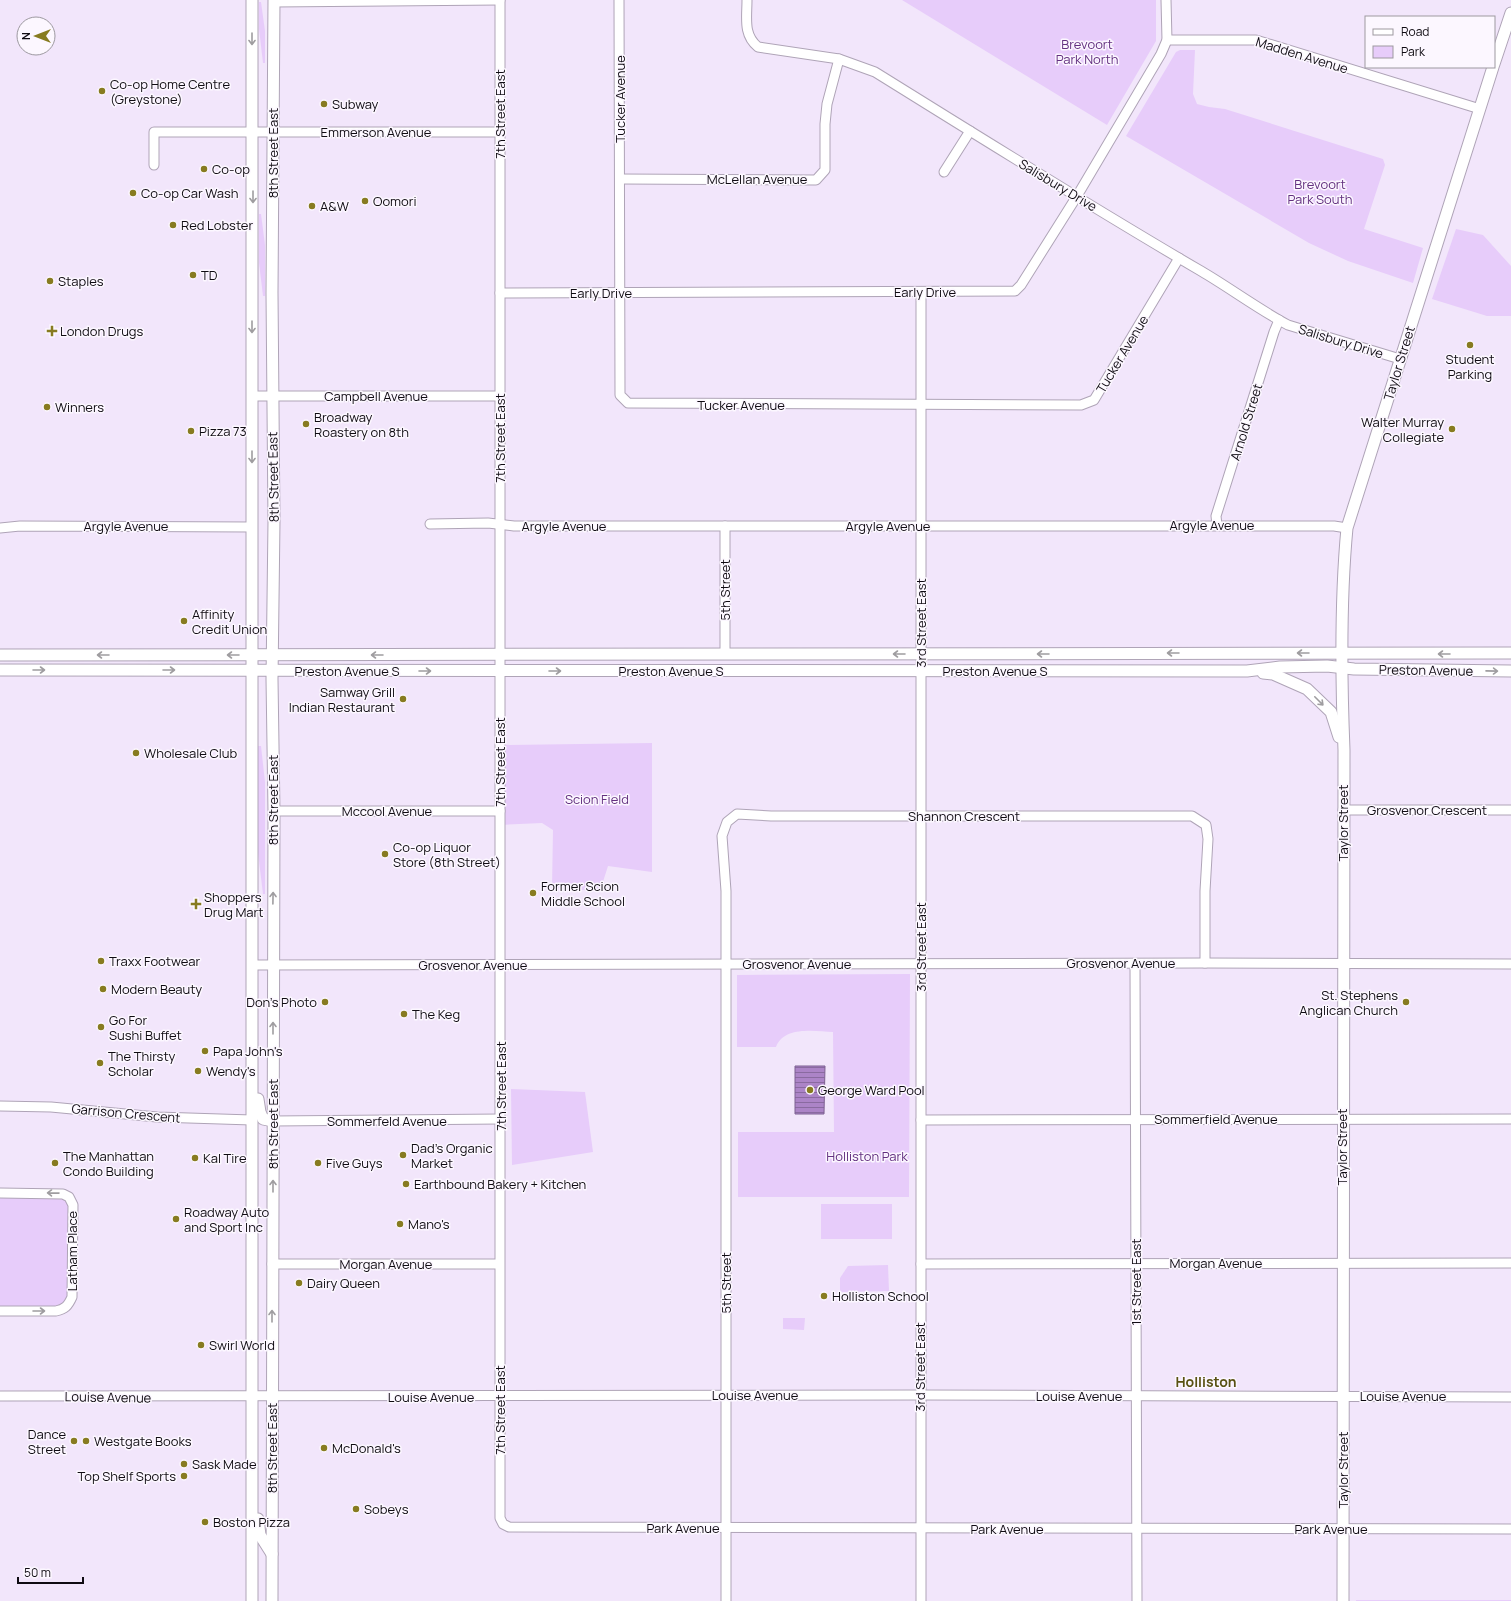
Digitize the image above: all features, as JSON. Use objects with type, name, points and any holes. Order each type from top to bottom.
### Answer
[{"type":"main road","name":"8th Street East","points":[[252,0],[252,1601]]},
{"type":"main road","name":"8th Street East","points":[[272,1601],[274,811],[272,656],[274,521],[272,396],[272,132],[274,1]]},
{"type":"main road","points":[[1495,61],[1511,13]]},
{"type":"main road","name":"Taylor Street","points":[[1342,1601],[1344,750],[1341,668],[1342,591],[1347,528],[1493,68]]},
{"type":"main road","name":"Preston Avenue S","points":[[0,655],[272,656],[500,654],[1342,653]]},
{"type":"main road","name":"Preston Avenue","points":[[1342,653],[1511,653]]},
{"type":"main road","name":"Preston Avenue S","points":[[0,670],[272,672],[921,670],[1247,671],[1280,667],[1341,668]]},
{"type":"main road","name":"Preston Avenue","points":[[1341,668],[1511,671]]},
{"type":"main road","points":[[1247,671],[1273,674],[1307,689],[1330,712],[1344,750]]},
{"type":"main road","points":[[252,1055],[260,1112],[263,1119],[273,1121]]},
{"type":"main road","points":[[252,1475],[257,1494],[260,1534],[272,1554]]},
{"type":"street","points":[[274,1],[500,0]]},
{"type":"street","name":"7th Street East","points":[[500,0],[499,671],[501,1119],[499,1264],[500,1518],[503,1524]]},
{"type":"street","name":"Tucker Avenue","points":[[619,0],[621,292],[620,395],[628,404],[1081,405],[1094,400],[1179,258]]},
{"type":"street","name":"Salisbury Drive","points":[[747,0],[747,32],[750,41],[758,47],[839,59],[874,72],[1179,258],[1231,288],[1288,325],[1400,359]]},
{"type":"street","name":"Early Drive","points":[[500,293],[1015,291],[1021,285],[1077,196],[1161,54],[1166,40],[1166,0]]},
{"type":"street","name":"Madden Avenue","points":[[1166,40],[1256,40],[1480,109]]},
{"type":"street","name":"McLellan Avenue","points":[[620,179],[816,180],[825,170],[825,124],[828,104],[839,59]]},
{"type":"street","points":[[944,172],[970,131]]},
{"type":"street","name":"Emmerson Avenue","points":[[154,165],[154,132],[500,132]]},
{"type":"street","name":"3rd Street East","points":[[921,292],[920,526],[922,654],[920,816],[920,1395],[922,1601]]},
{"type":"street","name":"Arnold Street","points":[[1217,525],[1216,516],[1279,320]]},
{"type":"street","name":"Campbell Avenue","points":[[252,396],[499,396]]},
{"type":"street","name":"Argyle Avenue","points":[[430,524],[488,523],[725,526],[1217,525],[1334,526],[1347,528]]},
{"type":"street","name":"Argyle Avenue","points":[[0,528],[20,526],[252,527]]},
{"type":"street","name":"5th Street","points":[[725,526],[725,654]]},
{"type":"street","name":"Mccool Avenue","points":[[274,811],[500,810]]},
{"type":"street","name":"Grosvenor Crescent","points":[[1343,810],[1511,810]]},
{"type":"street","name":"Shannon Crescent","points":[[726,964],[726,891],[722,836],[727,822],[737,814],[771,816],[1192,816],[1206,825],[1208,839],[1205,891],[1205,963]]},
{"type":"street","name":"5th Street","points":[[726,964],[726,1601]]},
{"type":"street","name":"1st Street East","points":[[1135,964],[1137,1601]]},
{"type":"street","points":[[1343,964],[1511,964]]},
{"type":"street","name":"Grosvenor Avenue","points":[[252,965],[1343,964]]},
{"type":"street","name":"Garrison Crescent","points":[[0,1106],[51,1107],[157,1117],[252,1120]]},
{"type":"street","name":"Sommerfeld Avenue","points":[[273,1121],[501,1119]]},
{"type":"street","name":"Sommerfield Avenue","points":[[921,1120],[1511,1119]]},
{"type":"street","name":"Latham Place","points":[[0,1192],[63,1194],[69,1197],[72,1205],[72,1297],[69,1305],[63,1310],[0,1311]]},
{"type":"street","name":"Morgan Avenue","points":[[921,1264],[1511,1263]]},
{"type":"street","name":"Morgan Avenue","points":[[272,1264],[499,1264]]},
{"type":"street","name":"Louise Avenue","points":[[0,1396],[500,1397],[920,1395],[1511,1397]]},
{"type":"street","name":"Park Avenue","points":[[503,1524],[509,1527],[1511,1529]]},
{"type":"green space","name":"Brevoort Park North","points":[[902,0],[1156,0],[1156,41],[1107,125]]},
{"type":"green space","points":[[259,2],[261,2],[265,31],[265,63],[263,63],[259,29]]},
{"type":"green space","name":"Brevoort Park South","points":[[1180,50],[1195,50],[1193,94],[1197,104],[1225,109],[1383,159],[1385,165],[1364,229],[1423,248],[1413,283],[1348,261],[1309,243],[1126,136],[1176,52]]},
{"type":"green space","points":[[259,214],[261,214],[265,245],[265,296],[263,296],[259,263]]},
{"type":"green space","points":[[1456,229],[1483,235],[1511,266],[1511,316],[1487,316],[1432,299]]},
{"type":"green space","name":"Scion Field","points":[[652,743],[652,872],[608,866],[600,891],[552,888],[553,830],[542,823],[500,825],[500,745]]},
{"type":"green space","points":[[258,746],[261,746],[265,782],[265,894],[263,894],[258,853]]},
{"type":"green space","name":"Holliston Park","points":[[910,974],[909,1197],[738,1197],[738,1132],[834,1132],[833,1032],[800,1031],[780,1040],[776,1047],[737,1047],[737,975]]},
{"type":"green space","points":[[511,1089],[585,1092],[593,1152],[512,1165]]},
{"type":"green space","points":[[0,1192],[69,1197],[72,1297],[63,1309],[0,1311]]},
{"type":"green space","points":[[821,1204],[892,1204],[892,1239],[821,1239]]},
{"type":"green space","points":[[888,1265],[889,1291],[840,1292],[840,1278],[848,1266]]},
{"type":"green space","points":[[783,1318],[805,1318],[804,1330],[783,1329]]},
{"type":"green space","points":[[1511,1600],[1511,1601],[1356,1601]]},
{"type":"shaded area","name":"George Ward Pool","points":[[795,1066],[825,1066],[824,1114],[795,1114]]},
{"type":"place","name":"Co-op Home Centre (Greystone)","points":[[102,91]]},
{"type":"place","name":"Subway","points":[[324,104]]},
{"type":"place","name":"Co-op","points":[[204,169]]},
{"type":"place","name":"Co-op Car Wash","points":[[133,193]]},
{"type":"place","name":"Oomori","points":[[365,201]]},
{"type":"place","name":"A&W","points":[[312,206]]},
{"type":"place","name":"Red Lobster","points":[[173,225]]},
{"type":"place","name":"TD","points":[[193,275]]},
{"type":"place","name":"Staples","points":[[50,281]]},
{"type":"place","name":"London Drugs","points":[[52,331]]},
{"type":"place","name":"Student Parking","points":[[1470,345]]},
{"type":"place","name":"Winners","points":[[47,407]]},
{"type":"place","name":"Broadway Roastery on 8th","points":[[306,424]]},
{"type":"place","name":"Walter Murray Collegiate","points":[[1452,429]]},
{"type":"place","name":"Pizza 73","points":[[191,431]]},
{"type":"place","name":"Affinity Credit Union","points":[[184,621]]},
{"type":"place","name":"Samway Grill Indian Restaurant","points":[[403,699]]},
{"type":"place","name":"Wholesale Club","points":[[136,753]]},
{"type":"place","name":"Co-op Liquor Store (8th Street)","points":[[385,854]]},
{"type":"place","name":"Former Scion Middle School","points":[[533,893]]},
{"type":"place","name":"Shoppers Drug Mart","points":[[196,904]]},
{"type":"place","name":"Traxx Footwear","points":[[101,961]]},
{"type":"place","name":"Modern Beauty","points":[[103,989]]},
{"type":"place","name":"Don's Photo","points":[[325,1002]]},
{"type":"place","name":"St. Stephens Anglican Church","points":[[1406,1002]]},
{"type":"place","name":"The Keg","points":[[404,1014]]},
{"type":"place","name":"Go For Sushi Buffet","points":[[101,1027]]},
{"type":"place","name":"Papa John's","points":[[205,1051]]},
{"type":"place","name":"The Thirsty Scholar","points":[[100,1063]]},
{"type":"place","name":"Wendy's","points":[[198,1071]]},
{"type":"place","name":"George Ward Pool","points":[[810,1090]]},
{"type":"place","name":"Dad's Organic Market","points":[[403,1155]]},
{"type":"place","name":"Kal Tire","points":[[195,1158]]},
{"type":"place","name":"The Manhattan Condo Building","points":[[55,1163]]},
{"type":"place","name":"Five Guys","points":[[318,1163]]},
{"type":"place","name":"Earthbound Bakery + Kitchen","points":[[406,1184]]},
{"type":"place","name":"Roadway Auto and Sport Inc","points":[[176,1219]]},
{"type":"place","name":"Mano's","points":[[400,1224]]},
{"type":"place","name":"Dairy Queen","points":[[299,1283]]},
{"type":"place","name":"Holliston School","points":[[824,1296]]},
{"type":"place","name":"Swirl World","points":[[201,1345]]},
{"type":"place","name":"Dance Street","points":[[74,1441]]},
{"type":"place","name":"Westgate Books","points":[[86,1441]]},
{"type":"place","name":"McDonald's","points":[[324,1448]]},
{"type":"place","name":"Sask Made","points":[[184,1464]]},
{"type":"place","name":"Top Shelf Sports","points":[[184,1476]]},
{"type":"place","name":"Sobeys","points":[[356,1509]]},
{"type":"place","name":"Boston Pizza","points":[[205,1522]]},
{"type":"district","name":"Holliston","points":[[1206,1381]]}]
